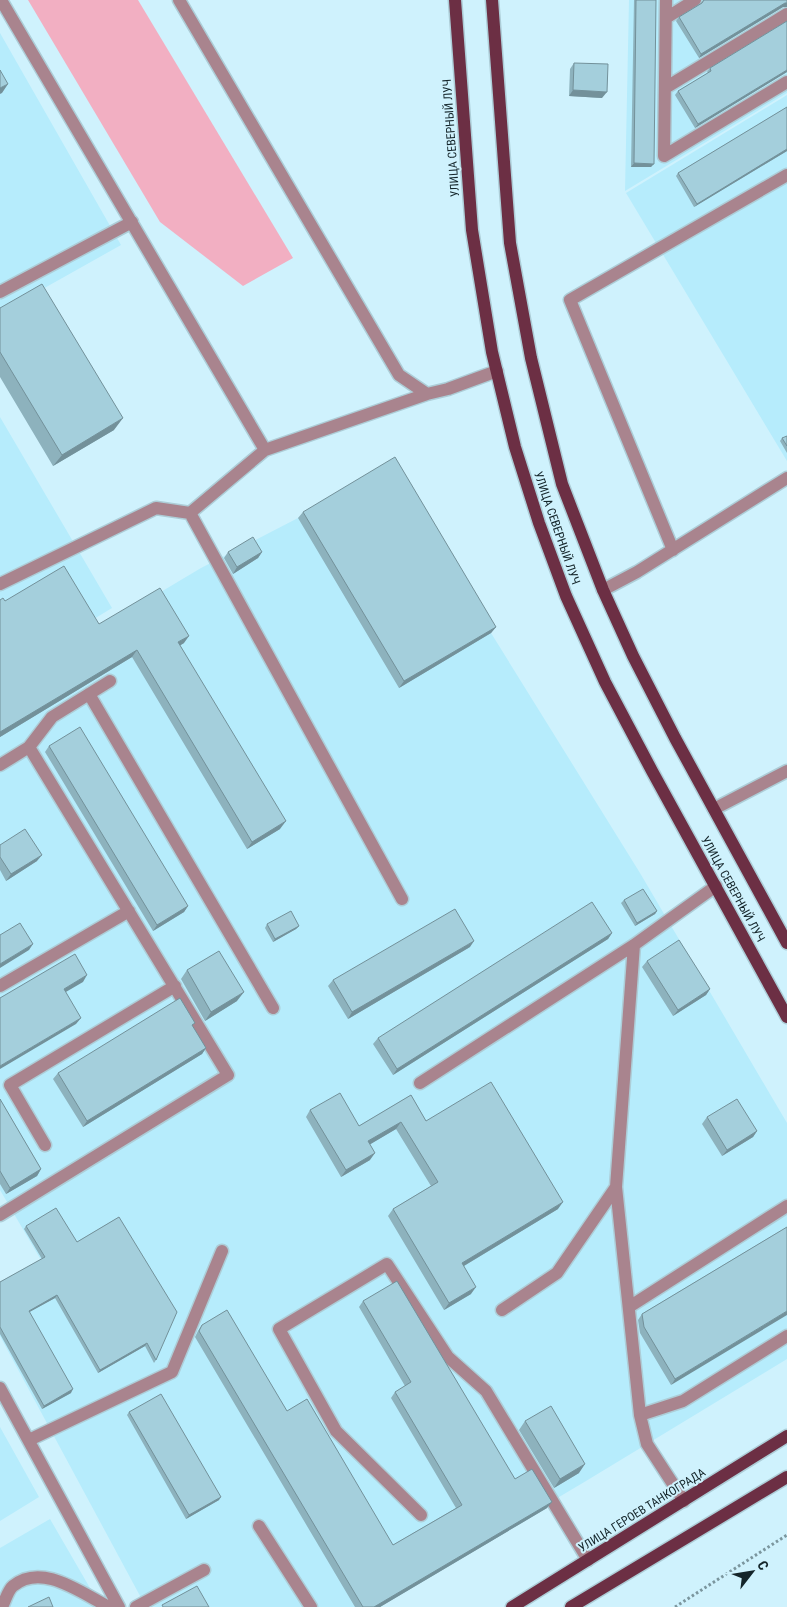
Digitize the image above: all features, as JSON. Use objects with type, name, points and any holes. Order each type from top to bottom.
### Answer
[{"type":"main road","name":"УЛИЦА СЕВЕРНЫЙ ЛУЧ","points":[[455,0],[472,230],[492,352],[515,447],[539,523],[566,596],[605,682],[787,1017]]},
{"type":"main road","name":"УЛИЦА СЕВЕРНЫЙ ЛУЧ","points":[[492,0],[510,242],[532,358],[562,484],[603,590],[633,656],[787,943]]},
{"type":"main road","name":"УЛИЦА ГЕРОЕВ ТАНКОГРАДА","points":[[512,1607],[787,1436]]},
{"type":"main road","points":[[571,1607],[787,1477]]},
{"type":"lane","points":[[1,0],[265,450]]},
{"type":"lane","points":[[179,0],[399,375],[427,394]]},
{"type":"lane","points":[[666,0],[664,156],[787,82]]},
{"type":"lane","points":[[666,18],[696,0]]},
{"type":"lane","points":[[665,88],[787,14]]},
{"type":"lane","points":[[673,550],[570,300],[787,175]]},
{"type":"lane","points":[[0,292],[132,222]]},
{"type":"lane","points":[[0,584],[156,508],[190,513],[265,450],[498,371]]},
{"type":"lane","points":[[603,590],[637,572],[787,478]]},
{"type":"lane","points":[[190,513],[402,899]]},
{"type":"lane","points":[[0,765],[30,747],[52,717],[110,681]]},
{"type":"lane","points":[[89,694],[273,1008]]},
{"type":"lane","points":[[0,1216],[228,1074],[30,747]]},
{"type":"lane","points":[[714,810],[787,771]]},
{"type":"lane","points":[[420,1083],[634,945],[716,886]]},
{"type":"lane","points":[[0,986],[129,911]]},
{"type":"lane","points":[[634,945],[616,1187],[640,1415],[647,1444],[684,1500]]},
{"type":"lane","points":[[45,1145],[10,1085],[175,986]]},
{"type":"lane","points":[[502,1310],[557,1273],[616,1187]]},
{"type":"lane","points":[[629,1306],[787,1206]]},
{"type":"lane","points":[[29,1440],[172,1372],[222,1251]]},
{"type":"lane","points":[[421,1515],[336,1431],[279,1329],[387,1264],[448,1358],[486,1392],[588,1560]]},
{"type":"lane","points":[[640,1415],[684,1401],[787,1336]]},
{"type":"lane","points":[[0,1388],[119,1607]]},
{"type":"lane","points":[[260,1526],[311,1607]]},
{"type":"lane","points":[[136,1607],[204,1570]]},
{"type":"lane","points":[[2,1607],[11,1587],[31,1576],[54,1579],[109,1607]]},
{"type":"path","points":[[675,1607],[787,1535]]},
{"type":"shaded area","points":[[28,0],[138,0],[293,258],[243,286],[160,222]]},
{"type":"shaded area","points":[[629,0],[787,0],[787,93],[625,191]]},
{"type":"shaded area","points":[[0,33],[121,245],[0,313]]},
{"type":"shaded area","points":[[787,95],[787,461],[626,193]]},
{"type":"shaded area","points":[[0,417],[112,608],[0,676]]},
{"type":"shaded area","points":[[390,463],[491,633],[640,873],[787,1123],[787,1359],[374,1607],[146,1607],[0,1336],[0,1284],[41,1260],[0,1190],[0,688],[201,568],[298,518]]},
{"type":"shaded area","points":[[0,1427],[39,1497],[0,1521]]},
{"type":"shaded area","points":[[50,1519],[101,1607],[0,1607],[0,1548]]},
{"type":"building","points":[[636,0],[656,0],[654,164],[634,163]]},
{"type":"building","points":[[704,0],[787,0],[787,3],[701,54],[679,17]]},
{"type":"building","points":[[787,21],[787,70],[698,124],[678,91],[711,71],[710,68]]},
{"type":"building","points":[[574,63],[608,64],[607,92],[573,90]]},
{"type":"building","points":[[0,70],[8,84],[0,88]]},
{"type":"building","points":[[787,107],[787,149],[697,204],[678,173]]},
{"type":"building","points":[[42,284],[123,418],[62,455],[0,352],[0,308]]},
{"type":"building","points":[[787,436],[787,446],[782,438]]},
{"type":"building","points":[[395,457],[496,627],[404,681],[303,512]]},
{"type":"building","points":[[253,537],[262,552],[237,567],[228,552]]},
{"type":"building","points":[[64,566],[99,624],[160,588],[189,636],[178,642],[286,821],[252,842],[137,650],[0,732],[0,600],[3,598],[5,601]]},
{"type":"building","points":[[80,727],[188,906],[157,925],[49,746]]},
{"type":"building","points":[[25,829],[42,855],[11,874],[0,857],[0,845]]},
{"type":"building","points":[[643,889],[657,911],[637,923],[624,900]]},
{"type":"building","points":[[592,902],[612,933],[397,1069],[378,1038]]},
{"type":"building","points":[[455,909],[474,941],[352,1012],[333,980]]},
{"type":"building","points":[[291,911],[299,926],[275,939],[267,924]]},
{"type":"building","points":[[20,923],[33,944],[0,964],[0,935]]},
{"type":"building","points":[[679,940],[710,989],[678,1010],[647,961]]},
{"type":"building","points":[[219,951],[244,992],[211,1012],[187,970]]},
{"type":"building","points":[[75,954],[87,975],[64,989],[81,1018],[0,1066],[0,998]]},
{"type":"building","points":[[180,998],[195,1023],[192,1025],[206,1048],[87,1121],[58,1073]]},
{"type":"building","points":[[491,1082],[563,1202],[462,1263],[476,1287],[449,1303],[393,1209],[438,1182],[401,1122],[368,1141],[375,1153],[346,1170],[310,1110],[340,1093],[359,1126],[411,1095],[426,1121]]},
{"type":"building","points":[[0,1099],[41,1169],[10,1188],[0,1171]]},
{"type":"building","points":[[737,1099],[757,1131],[727,1150],[707,1117]]},
{"type":"building","points":[[56,1208],[77,1242],[119,1217],[177,1312],[156,1360],[147,1343],[100,1370],[57,1295],[29,1311],[73,1389],[44,1406],[0,1327],[0,1282],[45,1257],[26,1226]]},
{"type":"building","points":[[787,1227],[787,1311],[675,1379],[644,1327],[642,1314]]},
{"type":"building","points":[[397,1281],[515,1479],[532,1469],[552,1502],[374,1607],[363,1607],[199,1331],[202,1325],[227,1310],[287,1411],[307,1399],[393,1545],[462,1505],[395,1392],[411,1382],[363,1301]]},
{"type":"building","points":[[161,1394],[221,1497],[189,1515],[129,1412]]},
{"type":"building","points":[[551,1406],[585,1464],[560,1479],[525,1421]]},
{"type":"building","points":[[197,1586],[209,1607],[163,1607],[162,1605]]},
{"type":"building","points":[[49,1597],[53,1607],[28,1607]]}]
